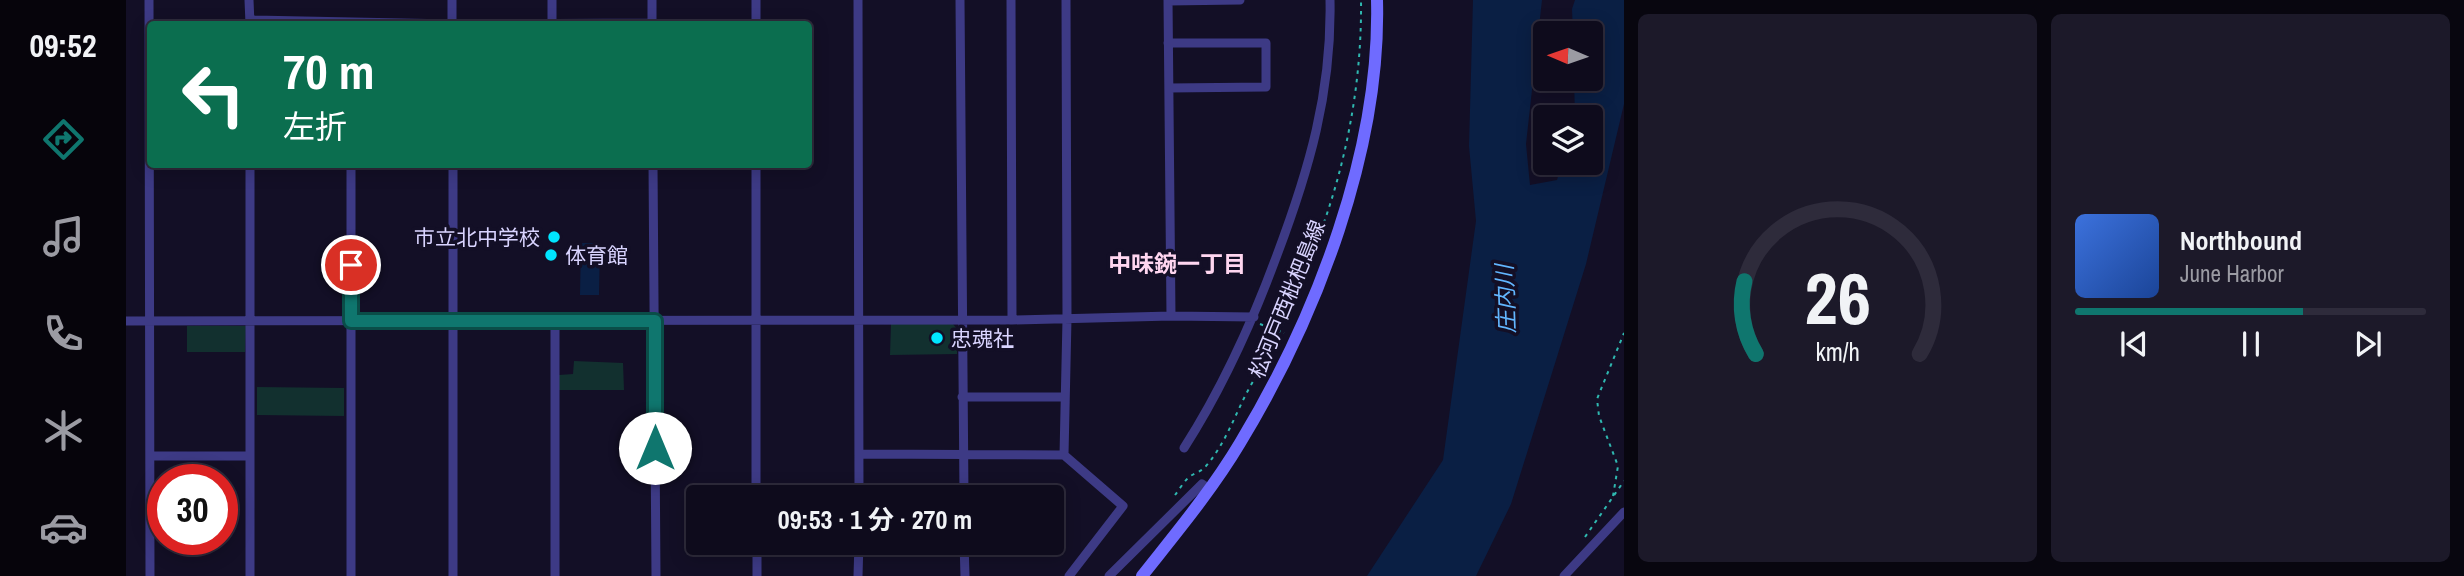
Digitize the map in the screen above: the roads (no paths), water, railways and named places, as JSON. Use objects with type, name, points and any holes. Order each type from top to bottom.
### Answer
[{"type":"main road","name":"松河戸西枇杷島線","points":[[1142,576],[1238,446],[1278,379],[1339,227],[1356,170],[1370,108],[1378,36],[1377,0]]},
{"type":"street","points":[[149,0],[149,21]]},
{"type":"street","points":[[250,0],[250,21]]},
{"type":"street","points":[[452,0],[452,21]]},
{"type":"street","points":[[552,0],[552,21]]},
{"type":"street","points":[[652,0],[652,21]]},
{"type":"street","points":[[756,0],[756,21]]},
{"type":"street","points":[[858,0],[859,485]]},
{"type":"street","points":[[960,0],[964,485]]},
{"type":"street","points":[[1011,0],[1012,320]]},
{"type":"street","points":[[1064,455],[1067,319],[1066,0]]},
{"type":"street","points":[[1171,316],[1168,0],[1240,0]]},
{"type":"street","points":[[1184,448],[1213,402],[1253,319],[1301,192],[1314,146],[1326,82],[1330,0]]},
{"type":"street","points":[[1168,43],[1266,43],[1266,87],[1169,88]]},
{"type":"street","points":[[150,168],[150,576]]},
{"type":"street","points":[[250,168],[250,576]]},
{"type":"street","points":[[351,168],[351,576]]},
{"type":"street","points":[[453,168],[453,576]]},
{"type":"street","points":[[653,168],[656,576]]},
{"type":"street","points":[[756,168],[757,485]]},
{"type":"street","points":[[126,321],[1012,320],[1171,316],[1253,319]]},
{"type":"street","points":[[555,322],[555,576]]},
{"type":"street","points":[[962,397],[1064,397]]},
{"type":"street","points":[[859,454],[1064,455],[1123,506],[1069,576]]},
{"type":"street","points":[[150,456],[249,456]]},
{"type":"street","points":[[1109,576],[1202,484],[1208,488]]},
{"type":"street","points":[[1564,576],[1624,512]]},
{"type":"street","points":[[757,555],[757,576]]},
{"type":"street","points":[[858,576],[859,555]]},
{"type":"street","points":[[964,555],[965,576]]},
{"type":"water","name":"庄内川","points":[[1473,0],[1542,0],[1540,21],[1533,21],[1533,81],[1526,144],[1530,185],[1557,180],[1558,175],[1603,175],[1603,105],[1575,105],[1574,91],[1603,91],[1603,21],[1572,21],[1572,9],[1575,0],[1624,0],[1624,104],[1586,264],[1511,504],[1476,576],[1367,576],[1443,460],[1476,221],[1469,146]]},
{"type":"water","points":[[581,243],[600,243],[599,295],[580,295]]},
{"type":"place","name":"市立北中学校","points":[[554,237]]},
{"type":"place","name":"体育館","points":[[551,255]]},
{"type":"place","name":"忠魂社","points":[[937,338]]},
{"type":"district","name":"中味鋺一丁目","points":[[1177,263]]}]
